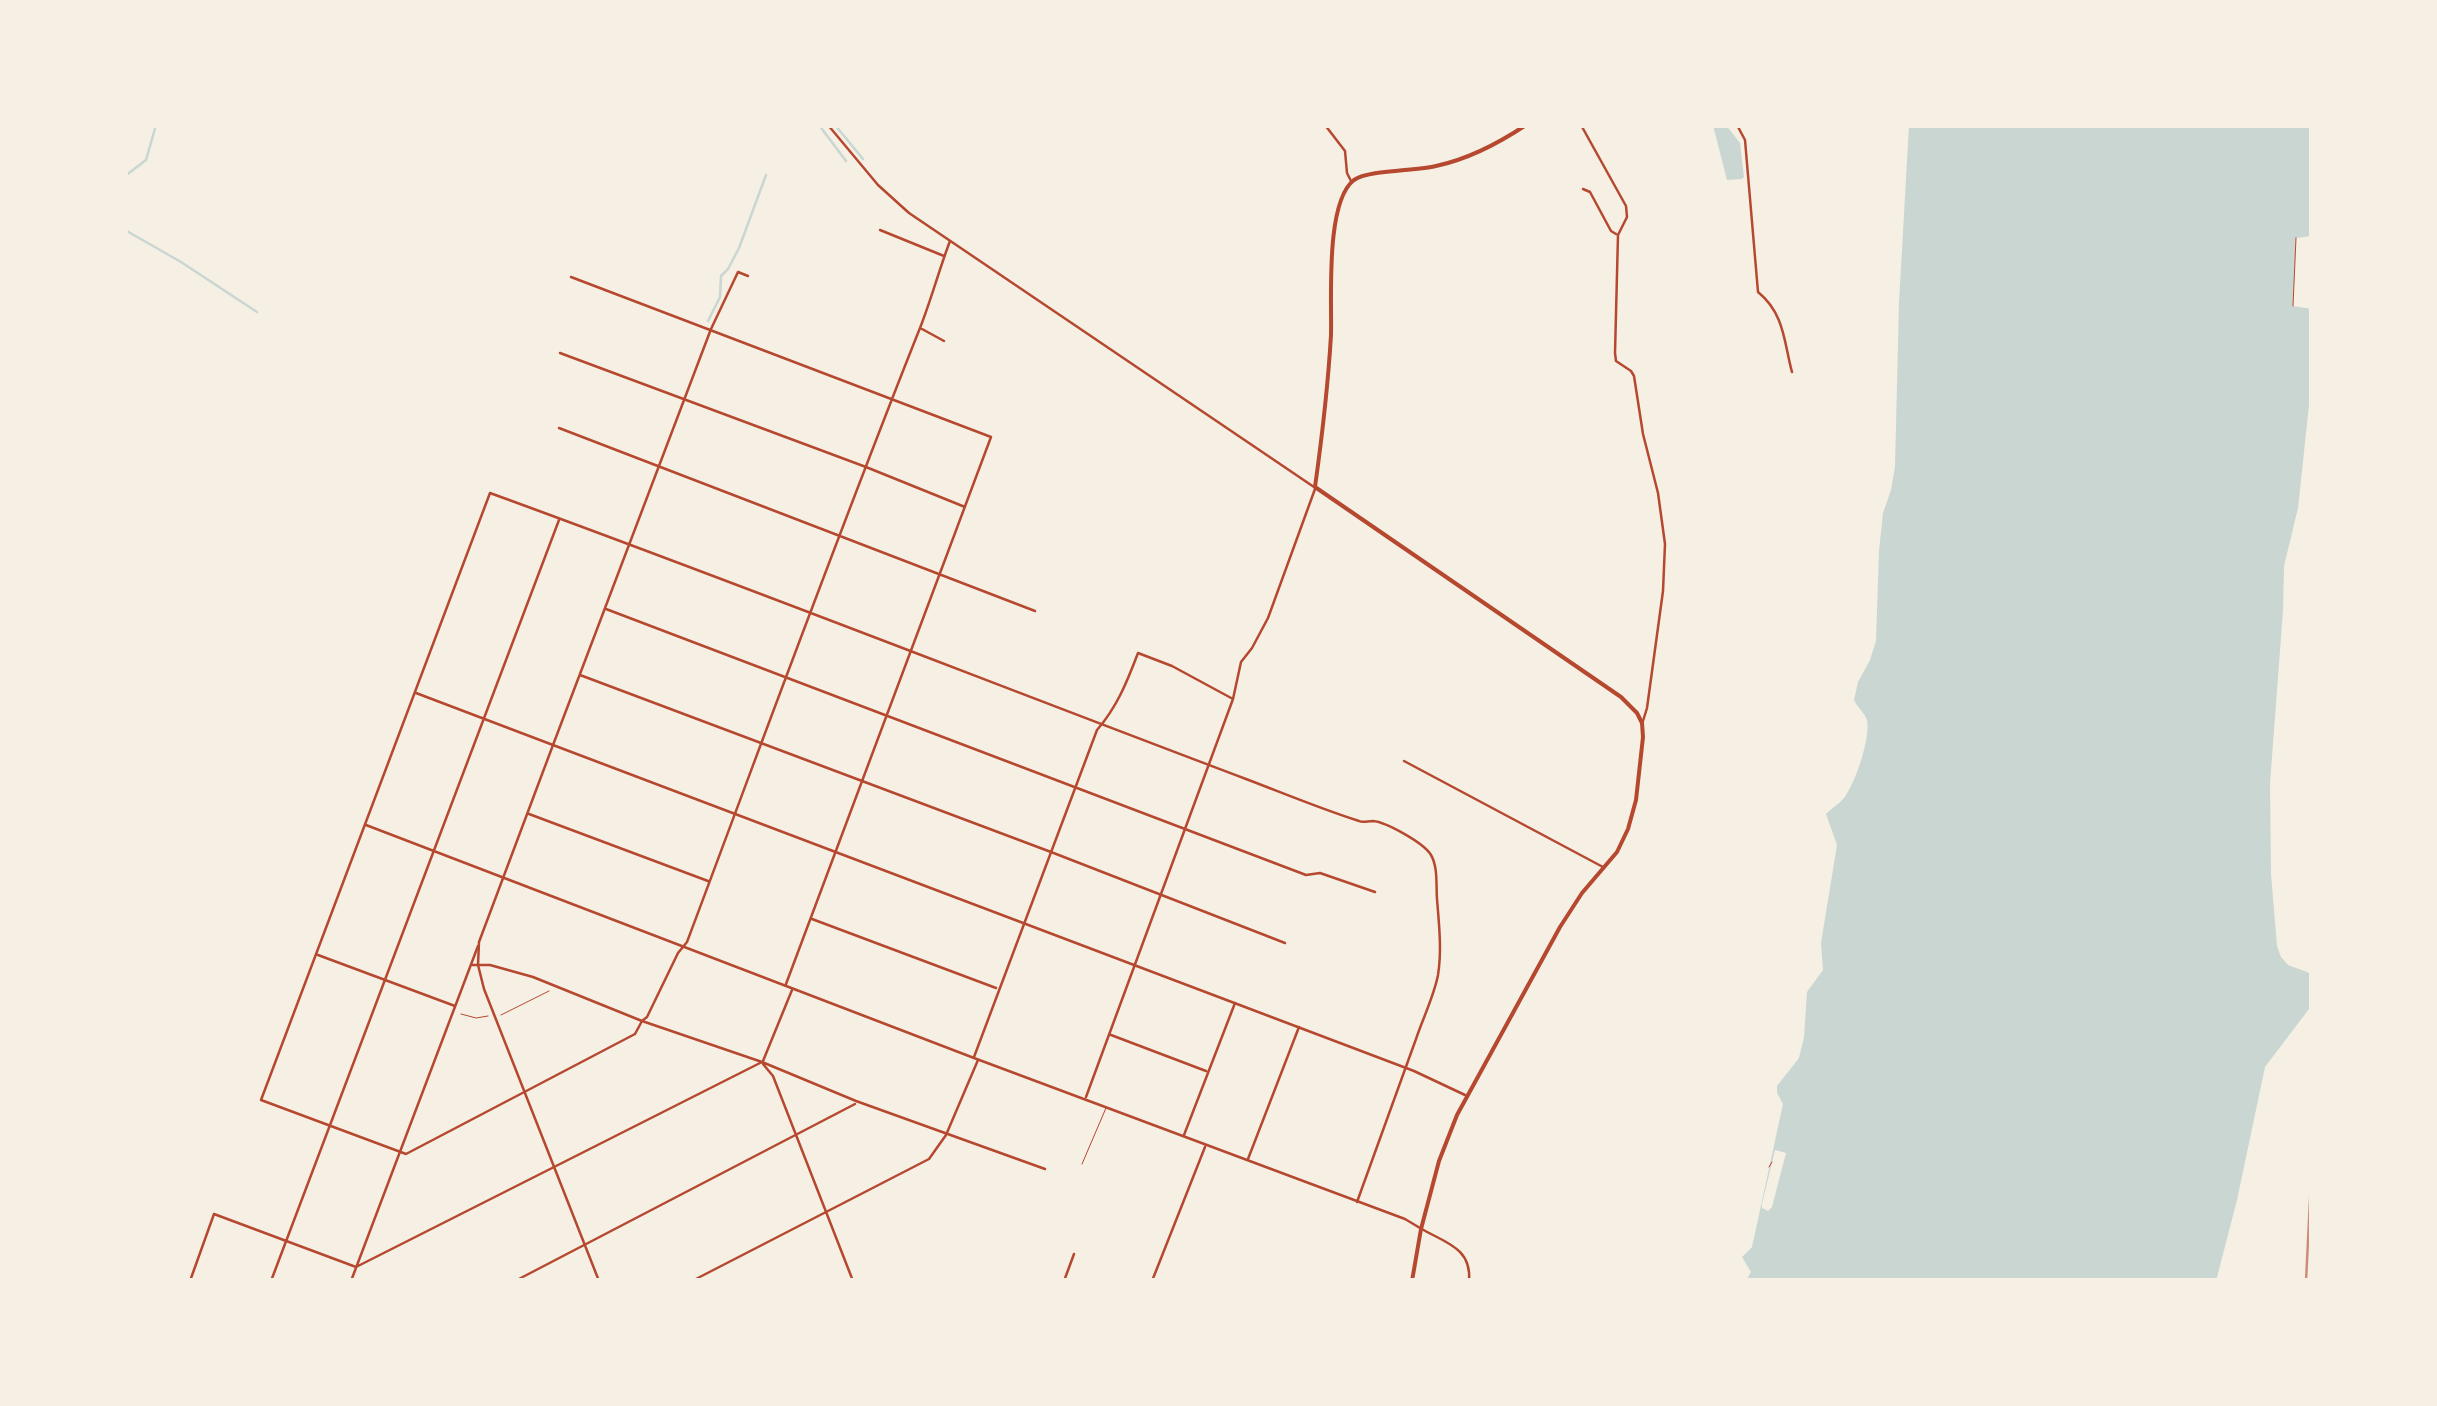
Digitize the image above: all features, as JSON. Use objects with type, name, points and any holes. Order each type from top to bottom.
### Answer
[{"type":"main road","points":[[1412,1281],[1421,1229],[1445,1144],[1467,1096],[1560,926],[1621,845],[1634,809],[1643,745],[1642,723],[1620,696],[1316,488],[1330,336],[1331,254],[1338,209],[1352,182],[1370,174],[1416,170],[1464,158],[1526,125]]},
{"type":"street","points":[[828,125],[893,199],[1316,488],[1268,618],[1241,662],[1233,698],[1086,1099]]},
{"type":"street","points":[[1325,125],[1345,152],[1352,182]]},
{"type":"street","points":[[1581,125],[1626,206],[1627,217],[1618,235],[1616,361],[1634,376],[1665,544],[1663,591],[1642,723]]},
{"type":"street","points":[[1737,125],[1745,140],[1758,292],[1768,300],[1786,336],[1792,372]]},
{"type":"street","points":[[1583,189],[1590,192],[1611,232],[1618,235]]},
{"type":"street","points":[[880,230],[944,256]]},
{"type":"street","points":[[950,241],[920,328],[891,399],[810,613],[762,745],[687,942],[635,1034],[406,1154],[261,1100],[490,493],[630,544],[810,613],[1360,822],[1374,821],[1425,848],[1435,868],[1438,976],[1357,1202]]},
{"type":"street","points":[[351,1281],[710,329],[738,272],[748,276]]},
{"type":"street","points":[[571,277],[992,437],[786,986]]},
{"type":"street","points":[[920,328],[944,341]]},
{"type":"street","points":[[560,353],[965,507]]},
{"type":"street","points":[[559,428],[1035,612]]},
{"type":"street","points":[[270,1281],[560,518]]},
{"type":"street","points":[[606,609],[1306,876],[1320,873],[1376,892]]},
{"type":"street","points":[[692,1281],[929,1159],[946,1135],[976,1059],[998,989],[1097,730],[1122,693],[1138,653],[1233,698]]},
{"type":"street","points":[[580,675],[1285,943]]},
{"type":"street","points":[[415,692],[1300,1027],[1467,1096]]},
{"type":"street","points":[[1404,761],[1604,868]]},
{"type":"street","points":[[527,813],[710,882]]},
{"type":"street","points":[[364,824],[1405,1219],[1459,1250],[1470,1270],[1469,1281]]},
{"type":"street","points":[[810,919],[998,989]]},
{"type":"street","points":[[479,942],[478,965],[494,1016],[599,1281]]},
{"type":"street","points":[[316,954],[454,1008]]},
{"type":"street","points":[[471,966],[534,977],[642,1021],[1045,1169]]},
{"type":"street","points":[[190,1281],[214,1214],[356,1268],[762,1062],[793,988]]},
{"type":"street","points":[[1184,1136],[1235,1003]]},
{"type":"street","points":[[488,1016],[494,1016]]},
{"type":"street","points":[[1248,1160],[1300,1027]]},
{"type":"street","points":[[1109,1034],[1209,1072]]},
{"type":"street","points":[[762,1062],[773,1076],[853,1281]]},
{"type":"street","points":[[515,1281],[856,1101]]},
{"type":"street","points":[[1152,1281],[1206,1145]]},
{"type":"street","points":[[1064,1281],[1074,1254]]},
{"type":"lane","points":[[1082,1164],[1106,1107]]},
{"type":"path","points":[[2293,306],[2296,238]]},
{"type":"path","points":[[494,1016],[557,988]]},
{"type":"path","points":[[454,1008],[476,1018],[488,1016]]},
{"type":"path","points":[[1769,1167],[1772,1162]]},
{"type":"shaded area","points":[[1713,125],[1726,125],[1740,143],[1742,179],[1727,180]]},
{"type":"shaded area","points":[[1909,125],[2312,125],[2312,236],[2296,238],[2293,306],[2312,309],[2312,377],[2298,508],[2284,566],[2270,783],[2277,946],[2288,965],[2312,974],[2312,1005],[2265,1067],[2216,1281],[1746,1281],[1751,1272],[1742,1257],[1752,1247],[1783,1104],[1777,1086],[1799,1058],[1807,992],[1823,970],[1821,943],[1837,845],[1826,814],[1848,791],[1867,737],[1867,720],[1854,700],[1876,641],[1883,513],[1895,467]]},
{"type":"pier","points":[[1775,1150],[1786,1153],[1768,1211],[1762,1204]]},
{"type":"waterway","points":[[125,176],[146,160],[156,125]]},
{"type":"waterway","points":[[819,125],[846,161]]},
{"type":"waterway","points":[[835,125],[863,159]]},
{"type":"waterway","points":[[708,321],[720,297],[721,276],[739,248],[766,175]]},
{"type":"waterway","points":[[125,230],[257,312]]},
{"type":"railway","points":[[2306,1281],[2312,1160]]}]
